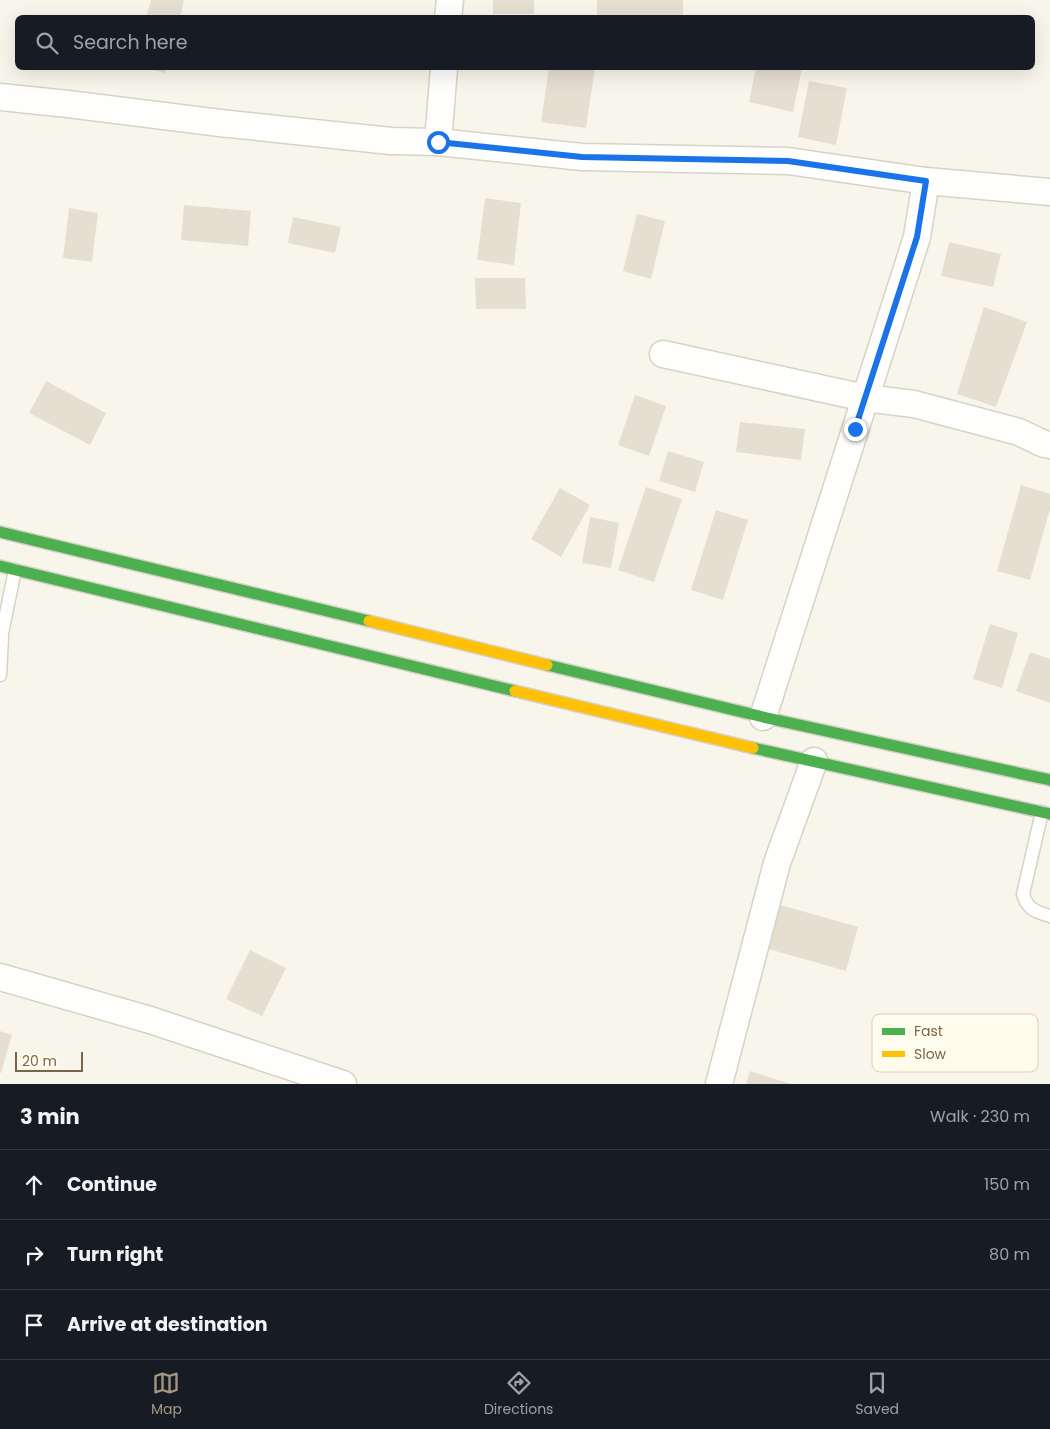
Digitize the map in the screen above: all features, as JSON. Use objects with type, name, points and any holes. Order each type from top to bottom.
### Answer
[{"type":"highway","points":[[0,532],[763,717],[1050,780]]},
{"type":"highway","points":[[0,566],[747,747],[1046,813]]},
{"type":"street","points":[[448,15],[450,0]]},
{"type":"street","points":[[438,142],[444,70]]},
{"type":"street","points":[[0,97],[391,141],[438,142],[582,157],[788,161],[926,181],[1050,192]]},
{"type":"street","points":[[763,717],[917,237],[926,181]]},
{"type":"street","points":[[663,354],[865,398],[914,404],[957,414],[1019,432],[1050,445]]},
{"type":"street","points":[[719,1084],[778,863],[814,761]]},
{"type":"street","points":[[0,976],[150,1020],[343,1084]]},
{"type":"lane","points":[[0,675],[1,640],[15,570]]},
{"type":"lane","points":[[1046,813],[1023,894],[1025,903],[1033,910],[1050,916]]},
{"type":"building","points":[[151,0],[184,0],[181,15],[147,15]]},
{"type":"building","points":[[493,0],[534,0],[534,14],[493,14]]},
{"type":"building","points":[[597,0],[683,0],[683,15],[597,15]]},
{"type":"building","points":[[155,70],[166,70],[165,73]]},
{"type":"building","points":[[549,70],[595,70],[586,128],[541,122]]},
{"type":"building","points":[[756,70],[802,70],[793,112],[749,102]]},
{"type":"building","points":[[809,81],[847,88],[836,145],[798,137]]},
{"type":"building","points":[[485,198],[521,203],[514,265],[477,260]]},
{"type":"building","points":[[184,205],[251,211],[248,246],[181,240]]},
{"type":"building","points":[[69,208],[98,213],[92,262],[63,258]]},
{"type":"building","points":[[637,214],[665,221],[651,279],[623,271]]},
{"type":"building","points":[[293,217],[341,227],[335,253],[288,243]]},
{"type":"building","points":[[949,242],[1001,254],[993,287],[941,276]]},
{"type":"building","points":[[475,278],[525,278],[526,309],[476,309]]},
{"type":"building","points":[[984,307],[1027,322],[996,407],[957,394]]},
{"type":"building","points":[[46,381],[106,413],[90,445],[29,413]]},
{"type":"building","points":[[635,395],[666,406],[649,456],[618,445]]},
{"type":"building","points":[[740,422],[805,429],[801,460],[736,452]]},
{"type":"building","points":[[668,451],[704,462],[695,492],[659,481]]},
{"type":"building","points":[[1021,485],[1050,494],[1050,509],[1030,580],[997,571]]},
{"type":"building","points":[[646,487],[682,499],[654,582],[618,570]]},
{"type":"building","points":[[560,488],[590,505],[561,557],[531,539]]},
{"type":"building","points":[[716,510],[748,520],[723,600],[691,590]]},
{"type":"building","points":[[590,517],[619,523],[611,568],[582,563]]},
{"type":"building","points":[[990,624],[1018,633],[1002,688],[973,679]]},
{"type":"building","points":[[1030,652],[1050,659],[1050,703],[1016,691]]},
{"type":"building","points":[[777,904],[858,927],[846,971],[765,948]]},
{"type":"building","points":[[250,950],[286,968],[262,1016],[226,999]]},
{"type":"building","points":[[0,1031],[12,1035],[1,1073],[0,1073]]},
{"type":"building","points":[[750,1071],[791,1084],[746,1084]]},
{"type":"traffic: fast","points":[[0,532],[369,621]]},
{"type":"traffic: fast","points":[[0,566],[515,691]]},
{"type":"traffic: fast","points":[[547,665],[763,717],[1050,780]]},
{"type":"traffic: fast","points":[[753,748],[1050,814]]},
{"type":"traffic: slow","points":[[369,621],[547,665]]},
{"type":"traffic: slow","points":[[515,691],[753,748]]},
{"type":"route","points":[[438,142],[582,157],[788,161],[926,181],[917,237],[855,429]]}]
